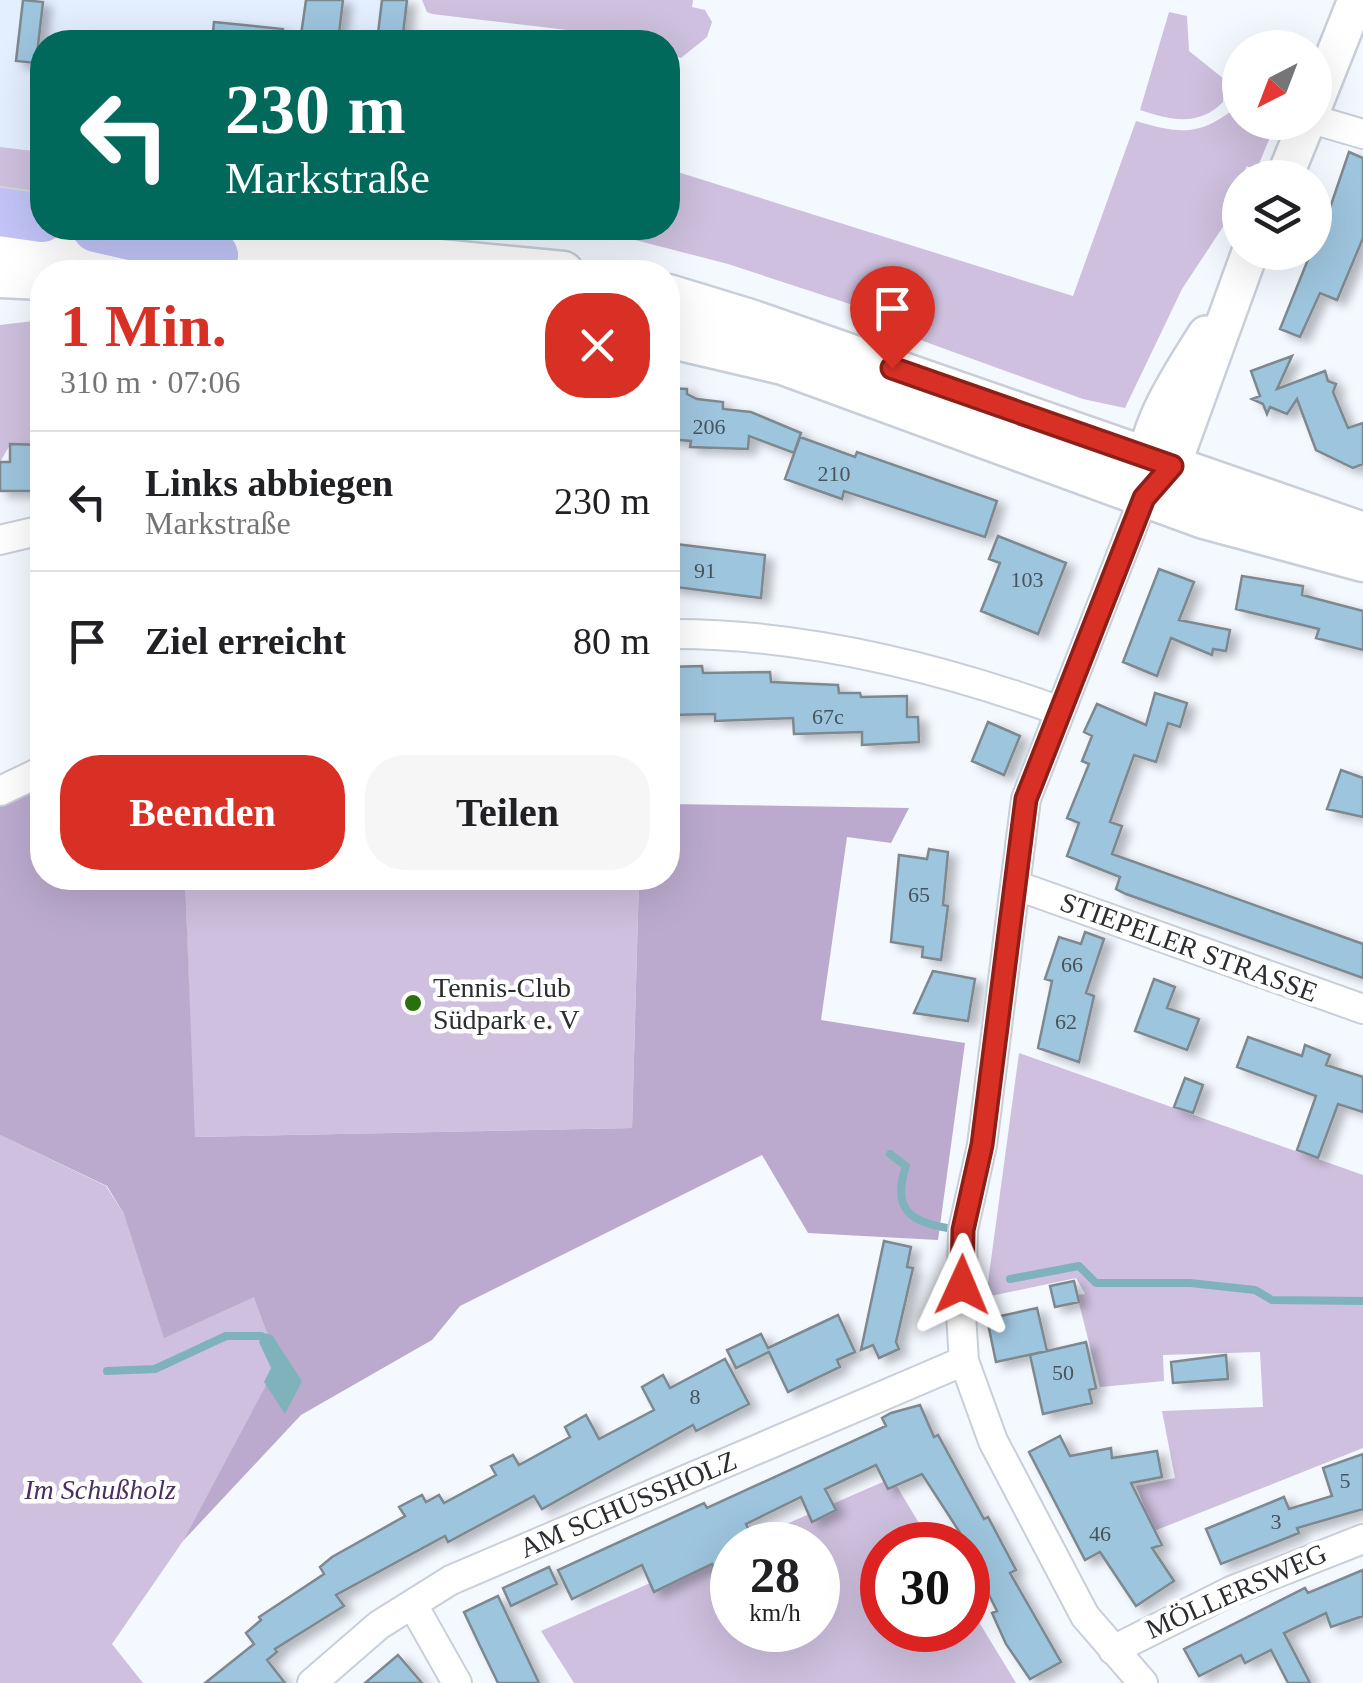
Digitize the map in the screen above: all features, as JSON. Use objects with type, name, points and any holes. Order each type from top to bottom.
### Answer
[{"type":"highway","points":[[0,212],[30,216]]},
{"type":"highway","points":[[148,240],[214,255]]},
{"type":"main road","points":[[0,249],[214,255],[378,254],[439,260]]},
{"type":"main road","points":[[0,278],[30,279]]},
{"type":"main road","points":[[680,300],[768,326],[1363,533]]},
{"type":"main road","points":[[680,341],[783,364],[1144,498],[1275,540],[1363,561]]},
{"type":"street","points":[[1332,61],[1356,0]]},
{"type":"street","points":[[1332,125],[1363,134]]},
{"type":"street","points":[[1142,1683],[1085,1616],[978,1409],[964,1362],[963,1230],[982,1145],[1026,799],[1157,462],[1243,270]]},
{"type":"street","points":[[0,540],[30,533]]},
{"type":"street","points":[[680,635],[793,642],[880,658],[1060,711]]},
{"type":"street","points":[[0,790],[30,776]]},
{"type":"street","name":"STIEPELER STRASSE","points":[[1015,885],[1363,1009]]},
{"type":"street","name":"AM SCHUSSHOLZ","points":[[312,1683],[380,1625],[451,1580],[964,1362]]},
{"type":"street","name":"MÖLLERSWEG","points":[[1112,1650],[1231,1591],[1363,1538]]},
{"type":"street","points":[[413,1605],[457,1683]]},
{"type":"shaded area","points":[[0,0],[409,0],[406,30],[30,30],[30,151],[0,147]]},
{"type":"shaded area","points":[[30,765],[30,890],[185,890],[195,1137],[632,1128],[639,890],[680,890],[680,804],[909,808],[891,843],[847,837],[821,1020],[965,1043],[938,1240],[808,1233],[762,1155],[460,1306],[432,1340],[301,1415],[183,1541],[278,1363],[254,1297],[164,1338],[124,1214],[107,1186],[0,1135],[0,778]]},
{"type":"green space","points":[[422,0],[693,0],[692,7],[705,10],[712,22],[707,37],[681,58],[680,30],[567,30],[427,12]]},
{"type":"green space","points":[[1169,12],[1187,16],[1189,51],[1222,77],[1222,103],[1204,115],[1184,119],[1140,110]]},
{"type":"green space","points":[[1222,117],[1222,140],[1269,140],[1261,160],[1222,160],[1222,228],[1182,289],[1125,408],[1083,399],[923,341],[859,307],[728,264],[635,240],[680,240],[680,173],[1073,296],[1136,121],[1179,130]]},
{"type":"green space","points":[[0,147],[30,151],[30,195],[0,191]]},
{"type":"green space","points":[[30,321],[30,445],[10,445],[0,462],[0,325]]},
{"type":"green space","name":"Tennis-Club Südpark e. V","points":[[185,890],[639,890],[632,1128],[194,1137]]},
{"type":"green space","points":[[1019,1053],[1363,1175],[1363,1448],[1154,1531],[1136,1486],[1175,1478],[1162,1411],[1263,1407],[1260,1352],[1163,1355],[1164,1381],[1100,1387],[1077,1295],[1085,1294],[1076,1278],[986,1297]]},
{"type":"green space","name":"Im Schußholz","points":[[0,1135],[106,1186],[124,1214],[255,1297],[279,1364],[183,1541],[112,1644],[143,1683],[0,1683]]},
{"type":"green space","points":[[892,1478],[918,1522],[860,1522],[860,1652],[990,1652],[990,1640],[1016,1683],[574,1683],[541,1631],[710,1557],[710,1652],[840,1652],[840,1522],[791,1522]]},
{"type":"water","points":[[264,1333],[272,1335],[302,1381],[285,1414],[264,1382],[271,1368],[259,1342]]},
{"type":"building","points":[[23,0],[43,2],[40,30],[30,30],[30,62],[16,61]]},
{"type":"building","points":[[306,0],[343,0],[339,30],[302,30]]},
{"type":"building","points":[[382,0],[407,0],[403,30],[378,30]]},
{"type":"building","points":[[214,22],[283,29],[283,30],[213,30]]},
{"type":"building","points":[[1349,152],[1363,158],[1363,238],[1337,300],[1320,293],[1300,337],[1280,329],[1304,270],[1332,270],[1332,202]]},
{"type":"building","points":[[1292,356],[1277,389],[1325,371],[1328,381],[1336,384],[1333,392],[1348,428],[1363,423],[1363,464],[1353,468],[1316,450],[1297,399],[1287,414],[1270,407],[1267,414],[1263,404],[1252,399],[1260,396],[1251,371]]},
{"type":"building","points":[[680,389],[687,389],[687,394],[697,399],[723,402],[723,409],[751,412],[801,433],[794,453],[749,436],[748,449],[690,447],[691,441],[680,440]]},
{"type":"building","points":[[800,437],[855,457],[857,452],[997,501],[985,537],[844,491],[842,499],[785,479]]},
{"type":"building","points":[[10,444],[30,445],[30,491],[0,491],[0,462],[10,462]]},
{"type":"building","points":[[998,536],[1066,563],[1038,634],[981,611],[1000,563],[989,559]]},
{"type":"building","points":[[680,544],[765,555],[761,598],[680,588]]},
{"type":"building","points":[[1159,569],[1194,582],[1179,620],[1230,630],[1226,651],[1213,649],[1212,655],[1171,638],[1157,676],[1123,662]]},
{"type":"building","points":[[1242,576],[1303,586],[1302,595],[1363,611],[1363,650],[1316,638],[1319,629],[1236,609]]},
{"type":"building","points":[[702,666],[703,673],[770,672],[771,682],[838,685],[839,693],[860,693],[861,697],[907,696],[907,717],[918,717],[919,742],[862,745],[862,732],[794,734],[793,718],[715,721],[715,714],[680,715],[680,667]]},
{"type":"building","points":[[1155,693],[1187,703],[1180,727],[1168,723],[1156,762],[1134,755],[1110,822],[1122,826],[1112,854],[1363,944],[1363,978],[1126,894],[1116,889],[1120,877],[1067,856],[1079,823],[1067,818],[1089,764],[1082,761],[1092,736],[1084,732],[1097,704],[1146,725]]},
{"type":"building","points":[[988,722],[1020,736],[1004,775],[972,761]]},
{"type":"building","points":[[1341,770],[1363,778],[1363,817],[1327,809]]},
{"type":"building","points":[[929,849],[948,852],[943,905],[948,906],[941,960],[922,957],[923,947],[891,942],[899,855],[927,859]]},
{"type":"building","points":[[1085,932],[1104,939],[1086,993],[1094,996],[1079,1062],[1038,1048],[1052,981],[1045,979],[1059,937],[1081,944]]},
{"type":"building","points":[[933,971],[975,979],[968,1021],[914,1013]]},
{"type":"building","points":[[1154,979],[1175,987],[1167,1008],[1199,1019],[1187,1050],[1135,1031]]},
{"type":"building","points":[[1248,1037],[1302,1056],[1305,1045],[1330,1055],[1326,1065],[1363,1077],[1363,1112],[1338,1104],[1318,1158],[1297,1150],[1316,1096],[1237,1067]]},
{"type":"building","points":[[1185,1078],[1203,1085],[1193,1113],[1174,1107]]},
{"type":"building","points":[[884,1241],[911,1247],[907,1267],[913,1268],[896,1342],[899,1349],[879,1358],[873,1345],[861,1350]]},
{"type":"building","points":[[1074,1281],[1079,1302],[1055,1307],[1050,1286]]},
{"type":"building","points":[[1037,1308],[1047,1351],[996,1362],[987,1319]]},
{"type":"building","points":[[838,1315],[855,1352],[837,1360],[840,1367],[788,1392],[769,1352],[736,1368],[727,1350],[761,1334],[768,1348]]},
{"type":"building","points":[[1086,1342],[1096,1388],[1089,1390],[1092,1403],[1043,1414],[1030,1355]]},
{"type":"building","points":[[1226,1355],[1228,1379],[1173,1383],[1171,1362]]},
{"type":"building","points":[[725,1359],[749,1404],[696,1431],[693,1425],[542,1509],[534,1496],[448,1542],[445,1536],[336,1595],[344,1606],[275,1649],[277,1652],[267,1660],[285,1683],[205,1683],[254,1644],[246,1633],[261,1620],[259,1617],[324,1574],[320,1567],[332,1557],[405,1516],[399,1507],[422,1495],[426,1502],[439,1495],[444,1503],[496,1475],[491,1466],[513,1455],[519,1465],[570,1437],[565,1427],[586,1415],[599,1439],[654,1410],[642,1387],[663,1375],[670,1388]]},
{"type":"building","points":[[920,1405],[934,1437],[938,1435],[984,1519],[988,1517],[1016,1570],[1010,1573],[1061,1662],[1030,1679],[1006,1644],[992,1613],[997,1611],[990,1597],[990,1522],[953,1522],[922,1474],[888,1489],[876,1465],[825,1489],[836,1510],[812,1522],[801,1497],[750,1522],[710,1522],[710,1565],[654,1592],[642,1565],[572,1599],[558,1570],[704,1503],[707,1508],[886,1426],[882,1418]]},
{"type":"building","points":[[1060,1436],[1070,1456],[1111,1448],[1112,1458],[1157,1451],[1162,1477],[1131,1483],[1162,1545],[1152,1548],[1174,1581],[1136,1606],[1100,1552],[1085,1560],[1029,1452]]},
{"type":"building","points":[[1363,1454],[1363,1509],[1297,1528],[1299,1533],[1221,1564],[1206,1529],[1284,1497],[1289,1509],[1332,1496],[1323,1468]]},
{"type":"building","points":[[549,1567],[557,1584],[511,1606],[503,1588]]},
{"type":"building","points":[[1363,1570],[1363,1616],[1331,1627],[1326,1613],[1284,1633],[1310,1683],[1288,1683],[1271,1650],[1245,1663],[1241,1655],[1199,1676],[1184,1649],[1305,1588],[1308,1593]]},
{"type":"building","points":[[498,1596],[539,1683],[498,1683],[464,1612]]},
{"type":"building","points":[[398,1655],[422,1683],[365,1683]]},
{"type":"waterway","points":[[890,1154],[906,1166],[901,1195],[910,1213],[929,1224],[958,1230]]},
{"type":"waterway","points":[[1010,1279],[1079,1266],[1096,1283],[1190,1283],[1255,1290],[1272,1300],[1363,1301]]},
{"type":"waterway","points":[[107,1371],[155,1369],[226,1336],[261,1336]]},
{"type":"place","name":"Tennis-Club Südpark e. V","points":[[413,1003]]},
{"type":"route","points":[[892,368],[1172,466],[1144,498],[1026,799],[982,1145],[963,1230],[962,1285]]}]
